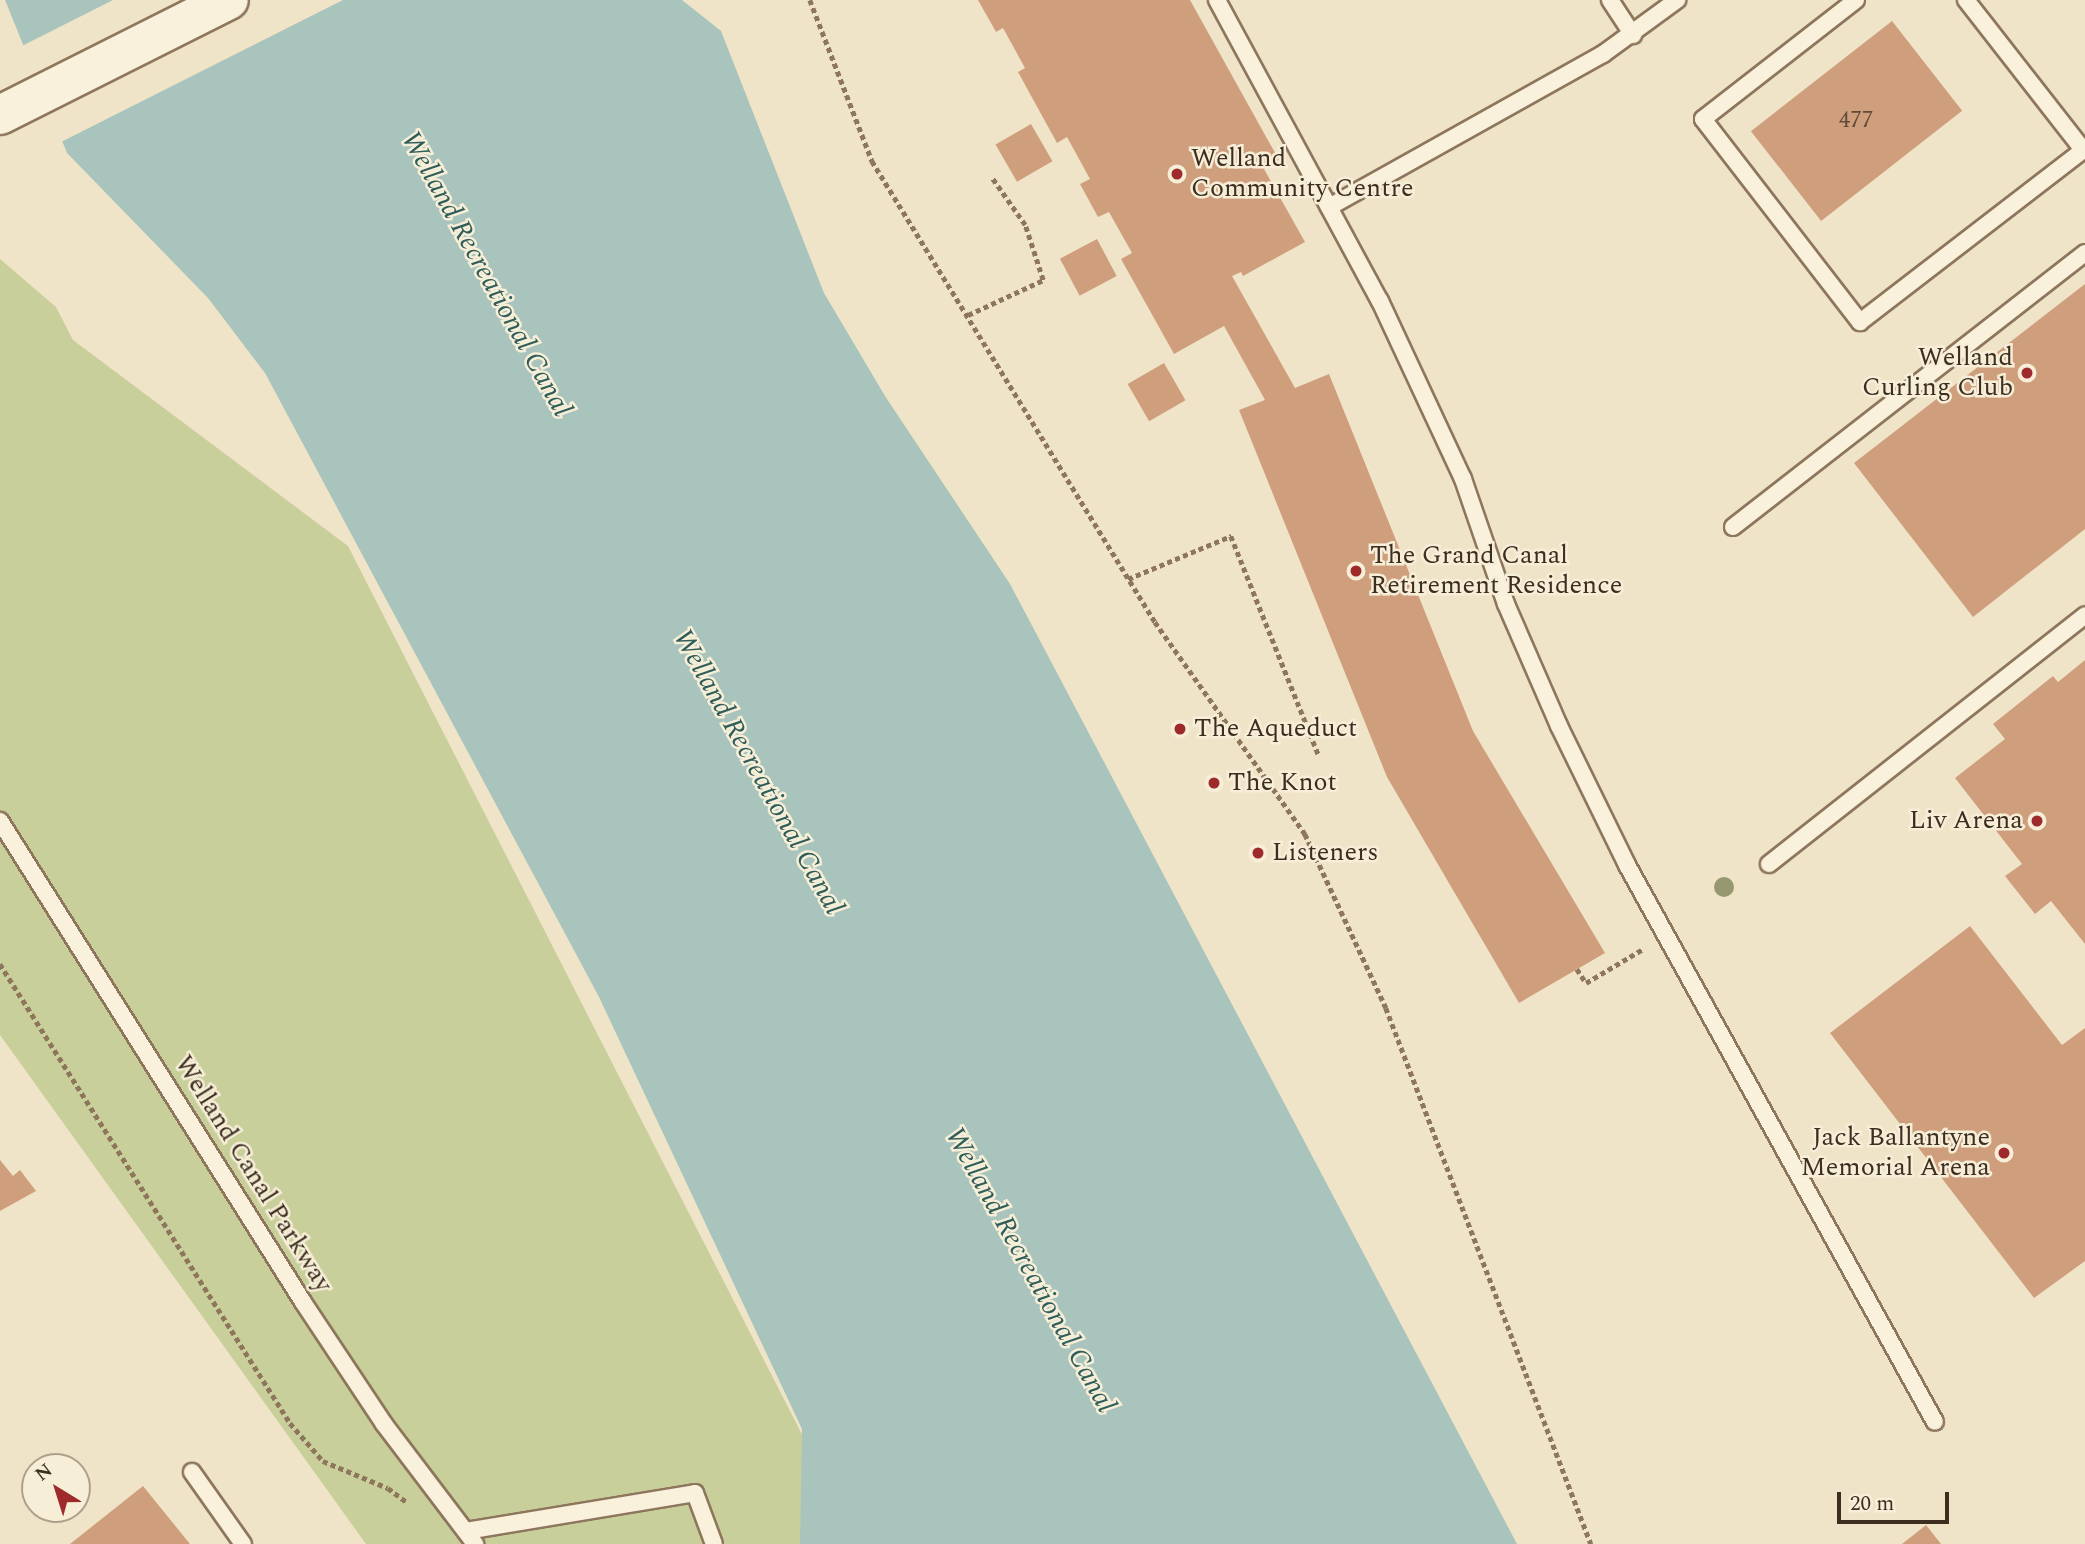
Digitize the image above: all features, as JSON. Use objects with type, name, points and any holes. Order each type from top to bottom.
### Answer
[{"type":"main road","points":[[0,115],[229,0]]},
{"type":"lane","points":[[1217,0],[1380,301],[1463,479],[1506,604],[1559,726],[1666,935],[1935,1422]]},
{"type":"lane","points":[[1611,0],[1633,35]]},
{"type":"lane","points":[[1329,207],[1633,35],[1677,0]]},
{"type":"lane","points":[[1857,0],[1703,118],[1860,322],[2084,150],[1966,0]]},
{"type":"lane","points":[[1733,527],[2085,253]]},
{"type":"lane","points":[[1769,864],[2085,615]]},
{"type":"lane","name":"Welland Canal Parkway","points":[[0,821],[303,1302],[384,1424],[470,1537]]},
{"type":"lane","points":[[192,1472],[243,1544]]},
{"type":"lane","points":[[470,1537],[695,1493],[714,1544]]},
{"type":"path","points":[[810,0],[872,161],[1128,579],[1306,834],[1386,1008],[1591,1544]]},
{"type":"path","points":[[967,316],[1043,281],[1026,225],[992,178]]},
{"type":"path","points":[[1128,579],[1231,536],[1318,756]]},
{"type":"path","points":[[1577,969],[1586,983],[1666,935]]},
{"type":"path","points":[[0,964],[290,1423],[323,1461],[388,1488],[415,1508]]},
{"type":"green space","points":[[0,259],[56,307],[73,340],[348,546],[858,1544],[366,1544],[0,1035]]},
{"type":"water","name":"Welland Recreational Canal","points":[[5,0],[682,0],[721,31],[824,293],[885,396],[1010,584],[1517,1544],[800,1544],[802,1429],[599,997],[265,373],[208,298],[67,153]]},
{"type":"pier","points":[[113,0],[343,0],[59,143],[20,47]]},
{"type":"building","points":[[978,0],[1190,0],[1279,160],[1264,169],[1305,242],[1243,276],[1241,272],[1232,276],[1295,388],[1329,374],[1473,731],[1605,953],[1519,1003],[1387,777],[1239,410],[1265,400],[1224,326],[1174,354],[1121,259],[1132,253],[1109,212],[1098,217],[1080,184],[1090,179],[1067,137],[1057,143],[1018,72],[1025,68],[1003,28],[996,32]]},
{"type":"building","points":[[1892,21],[1962,111],[1821,221],[1751,131]]},
{"type":"building","points":[[1031,124],[1052,161],[1017,182],[995,144]]},
{"type":"building","points":[[1097,239],[1117,276],[1080,296],[1060,259]]},
{"type":"building","name":"Welland Curling Club","points":[[2085,284],[2085,529],[1973,617],[1854,463]]},
{"type":"building","points":[[1164,363],[1186,400],[1149,421],[1128,384]]},
{"type":"building","name":"Liv Arena","points":[[2085,660],[2085,944],[2051,901],[2035,914],[2005,876],[2022,864],[1955,778],[2005,739],[1993,724],[2053,676],[2058,682]]},
{"type":"building","name":"Jack Ballantyne Memorial Arena","points":[[1970,926],[2062,1045],[2085,1028],[2085,1261],[2034,1298],[1830,1033]]},
{"type":"building","points":[[0,1160],[13,1176],[20,1170],[36,1191],[0,1211]]},
{"type":"building","points":[[143,1486],[190,1544],[70,1544]]},
{"type":"building","points":[[1926,1525],[1941,1544],[1902,1544]]},
{"type":"place","name":"Welland Community Centre","points":[[1177,174]]},
{"type":"place","name":"Welland Curling Club","points":[[2027,373]]},
{"type":"place","name":"The Grand Canal Retirement Residence","points":[[1356,571]]},
{"type":"place","name":"The Aqueduct","points":[[1180,729]]},
{"type":"place","name":"The Knot","points":[[1214,783]]},
{"type":"place","name":"Liv Arena","points":[[2037,821]]},
{"type":"place","name":"Listeners","points":[[1258,853]]},
{"type":"place","name":"Jack Ballantyne Memorial Arena","points":[[2004,1153]]}]
